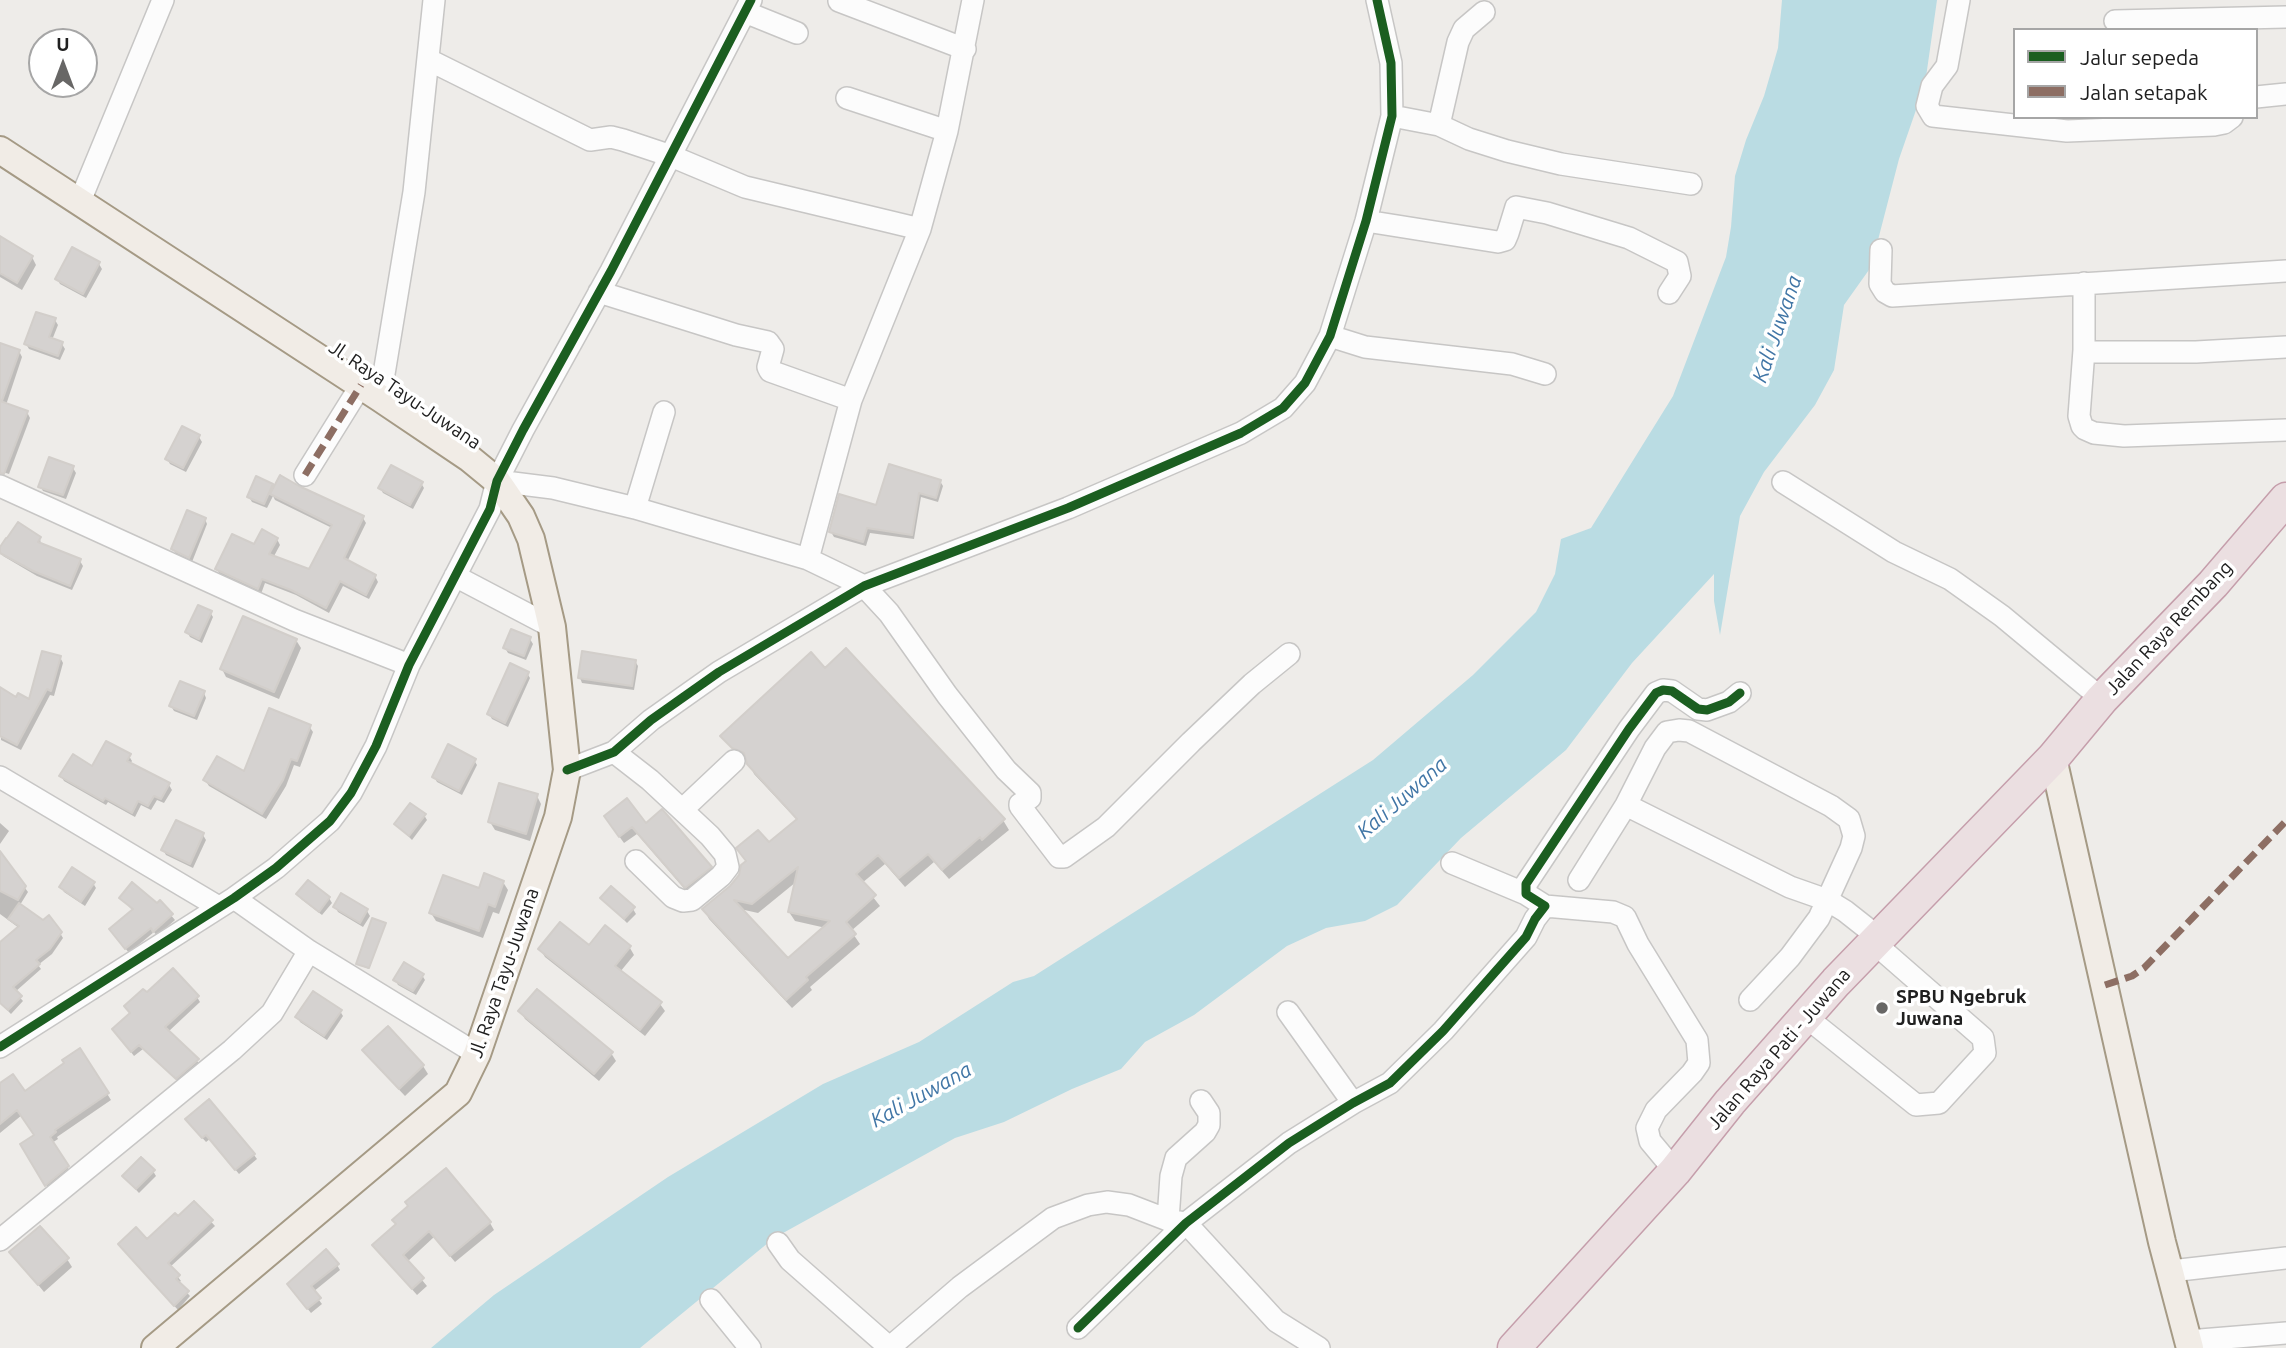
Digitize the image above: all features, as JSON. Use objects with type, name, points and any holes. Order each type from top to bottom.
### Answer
[{"type":"highway","name":"Jalan Raya Rembang","points":[[2053,758],[2102,699],[2213,584],[2286,499]]},
{"type":"highway","name":"Jalan Raya Pati - Juwana","points":[[1514,1348],[1675,1171],[1730,1102],[1876,940],[2053,758]]},
{"type":"main road","name":"Jl. Raya Tayu-Juwana","points":[[0,150],[370,391],[498,481],[521,516],[531,540],[552,627],[567,770],[558,817],[477,1054],[457,1093],[155,1348]]},
{"type":"main road","points":[[2053,758],[2189,1345]]},
{"type":"street","points":[[80,201],[163,0]]},
{"type":"street","points":[[306,475],[370,391],[414,192],[434,0]]},
{"type":"street","points":[[808,559],[850,400],[920,229],[947,131],[973,0]]},
{"type":"street","points":[[567,770],[614,752],[651,720],[719,672],[864,586],[1068,508],[1241,433],[1283,408],[1305,383],[1330,336],[1366,220],[1392,116],[1391,63],[1377,0]]},
{"type":"street","points":[[1959,0],[1947,66],[1932,86],[1929,96],[1927,106],[1933,116],[2067,131],[2214,125],[2229,119]]},
{"type":"street","points":[[839,1],[965,49]]},
{"type":"street","points":[[0,1047],[226,902],[294,854],[330,821],[351,793],[376,746],[409,665],[490,509],[498,481],[748,6],[797,33]]},
{"type":"street","points":[[1439,125],[1458,42],[1464,29],[1484,12]]},
{"type":"street","points":[[2115,21],[2286,17]]},
{"type":"street","points":[[429,60],[590,140],[611,137],[671,156],[744,187],[920,229]]},
{"type":"street","points":[[2258,97],[2286,94]]},
{"type":"street","points":[[847,98],[947,131]]},
{"type":"street","points":[[1392,116],[1439,125],[1469,139],[1562,164],[1691,184]]},
{"type":"street","points":[[1366,220],[1498,242],[1504,240],[1516,207],[1521,206],[1629,238],[1677,262],[1679,276],[1669,293]]},
{"type":"street","points":[[1881,250],[1880,285],[1892,296],[2286,271]]},
{"type":"street","points":[[2084,283],[2082,426],[2094,433],[2124,436],[2286,430]]},
{"type":"street","points":[[599,292],[736,335],[768,342],[773,349],[768,367],[770,371],[850,400]]},
{"type":"street","points":[[1330,336],[1365,347],[1512,364],[1545,374]]},
{"type":"street","points":[[2084,351],[2196,352],[2286,347]]},
{"type":"street","points":[[635,508],[664,412]]},
{"type":"street","points":[[498,481],[553,488],[635,508],[808,559],[864,586],[889,613],[947,695],[1006,770],[1030,793],[1030,798],[1020,804],[1022,811],[1059,857],[1064,857],[1106,827],[1252,684],[1289,654]]},
{"type":"street","points":[[1783,482],[1894,552],[1950,579],[2002,616],[2102,699]]},
{"type":"street","points":[[0,486],[294,620],[409,665]]},
{"type":"street","points":[[455,576],[552,627]]},
{"type":"street","points":[[1526,894],[1526,884],[1534,870],[1656,693],[1663,690],[1672,691],[1698,709],[1707,710],[1729,702],[1740,693]]},
{"type":"street","points":[[1579,880],[1626,805],[1655,748],[1667,732],[1689,731],[1831,806],[1849,819],[1854,836],[1851,848],[1819,918],[1790,957],[1750,1000]]},
{"type":"street","points":[[614,752],[683,809],[725,854],[727,867],[721,876],[692,900],[682,901],[673,897],[636,861]]},
{"type":"street","points":[[683,809],[734,761]]},
{"type":"street","points":[[0,777],[226,902],[477,1054]]},
{"type":"street","points":[[1626,805],[1790,887],[1827,900],[1845,911],[1983,1038],[1985,1054],[1939,1103],[1916,1105],[1806,1017]]},
{"type":"street","points":[[1452,863],[1526,894],[1545,906],[1613,912],[1625,917],[1638,944],[1697,1040],[1699,1063],[1656,1110],[1647,1128],[1650,1141],[1675,1171]]},
{"type":"street","points":[[1078,1328],[1177,1222],[1264,1161],[1353,1103],[1390,1083],[1443,1031],[1520,945],[1545,906]]},
{"type":"street","points":[[0,1240],[222,1058],[272,1013],[309,951]]},
{"type":"street","points":[[1288,1012],[1353,1103]]},
{"type":"street","points":[[1177,1222],[1171,1176],[1176,1158],[1205,1132],[1209,1125],[1209,1113],[1200,1101]]},
{"type":"street","points":[[778,1243],[790,1260],[889,1348],[960,1287],[1053,1218],[1088,1205],[1107,1202],[1129,1205],[1177,1222],[1276,1321],[1319,1348]]},
{"type":"street","points":[[2171,1271],[2286,1258]]},
{"type":"street","points":[[712,1300],[750,1348]]},
{"type":"street","points":[[2189,1345],[2286,1333]]},
{"type":"water","name":"Kali Juwana","points":[[1782,0],[1937,0],[1925,84],[1899,159],[1871,267],[1844,305],[1834,370],[1815,405],[1764,472],[1740,516],[1720,635],[1714,601],[1714,574],[1632,663],[1566,750],[1461,838],[1397,905],[1365,921],[1326,928],[1287,946],[1194,1015],[1145,1042],[1121,1069],[1004,1122],[955,1138],[774,1238],[640,1348],[431,1348],[494,1295],[668,1177],[823,1084],[919,1042],[1013,982],[1034,976],[1373,760],[1473,675],[1536,612],[1555,574],[1561,539],[1591,528],[1673,396],[1726,257],[1735,176],[1778,48]]},
{"type":"building","points":[[0,236],[33,256],[17,283],[0,273]]},
{"type":"building","points":[[72,247],[100,262],[83,294],[55,279]]},
{"type":"building","points":[[36,312],[56,318],[49,337],[63,342],[58,356],[24,344]]},
{"type":"building","points":[[0,343],[20,350],[2,401],[0,400]]},
{"type":"building","points":[[0,401],[28,411],[4,474],[0,473]]},
{"type":"building","points":[[182,426],[200,435],[183,468],[165,459]]},
{"type":"building","points":[[49,457],[74,466],[63,495],[38,487]]},
{"type":"building","points":[[889,464],[941,480],[936,498],[919,493],[912,535],[867,528],[863,542],[829,532],[839,494],[876,505]]},
{"type":"building","points":[[391,465],[423,482],[410,505],[378,488]]},
{"type":"building","points":[[280,475],[364,516],[344,558],[376,575],[366,595],[340,581],[326,608],[262,579],[258,589],[215,569],[232,534],[254,544],[262,529],[278,538],[269,554],[309,569],[332,525],[270,494]]},
{"type":"building","points":[[256,476],[273,484],[264,504],[247,497]]},
{"type":"building","points":[[187,510],[206,518],[189,558],[171,549]]},
{"type":"building","points":[[18,522],[41,537],[38,542],[81,559],[70,586],[33,571],[0,553],[0,547]]},
{"type":"building","points":[[198,605],[212,611],[199,639],[185,632]]},
{"type":"building","points":[[243,616],[297,639],[274,692],[220,669]]},
{"type":"building","points":[[511,629],[531,637],[524,656],[503,648]]},
{"type":"building","points":[[846,648],[1005,819],[942,870],[928,854],[899,878],[878,855],[856,874],[876,895],[846,922],[856,934],[806,977],[808,980],[786,1000],[702,909],[739,875],[741,865],[746,861],[736,848],[758,830],[769,842],[797,819],[747,764],[744,753],[732,748],[720,736],[811,652],[825,668]],"holes":[[[798,867],[788,912],[830,921],[788,958],[734,900],[752,904]]]},
{"type":"building","points":[[42,651],[61,656],[51,691],[47,689],[17,745],[0,736],[0,687],[16,697],[18,693],[29,699]]},
{"type":"building","points":[[582,651],[636,660],[632,686],[578,678]]},
{"type":"building","points":[[510,663],[529,672],[505,723],[487,714]]},
{"type":"building","points":[[180,681],[205,691],[194,716],[169,706]]},
{"type":"building","points":[[269,708],[311,725],[297,761],[291,759],[283,780],[262,814],[203,780],[217,756],[244,771]]},
{"type":"building","points":[[106,741],[131,754],[127,761],[170,783],[161,799],[154,796],[148,806],[138,801],[132,813],[105,798],[103,801],[59,776],[73,754],[92,766]]},
{"type":"building","points":[[448,744],[476,759],[459,791],[432,777]]},
{"type":"building","points":[[499,783],[538,794],[526,834],[488,822]]},
{"type":"building","points":[[627,798],[646,823],[662,809],[712,867],[685,888],[632,827],[619,837],[604,816]]},
{"type":"building","points":[[410,803],[426,814],[409,836],[394,824]]},
{"type":"building","points":[[176,820],[204,833],[190,864],[161,850]]},
{"type":"building","points":[[0,851],[26,886],[18,900],[0,891]]},
{"type":"building","points":[[72,867],[95,882],[81,902],[59,887]]},
{"type":"building","points":[[484,873],[504,881],[495,907],[488,904],[479,931],[429,913],[443,875],[479,888]]},
{"type":"building","points":[[308,880],[330,897],[319,912],[296,894]]},
{"type":"building","points":[[132,882],[157,903],[160,900],[173,914],[153,932],[151,928],[125,949],[109,929],[133,909],[119,898]]},
{"type":"building","points":[[611,886],[635,907],[624,919],[600,898]]},
{"type":"building","points":[[341,893],[368,909],[360,923],[333,907]]},
{"type":"building","points":[[19,903],[43,920],[49,915],[62,932],[50,949],[36,960],[40,964],[13,987],[22,996],[8,1010],[0,1003],[0,942],[19,926],[8,919]]},
{"type":"building","points":[[372,918],[386,923],[369,968],[356,964]]},
{"type":"building","points":[[560,922],[589,945],[605,925],[631,946],[615,966],[662,1002],[640,1030],[538,949]]},
{"type":"building","points":[[404,962],[424,974],[413,991],[393,980]]},
{"type":"building","points":[[173,968],[199,996],[165,1027],[199,1059],[176,1079],[139,1045],[131,1052],[112,1029],[130,1013],[124,1006],[143,989],[147,992]]},
{"type":"building","points":[[537,989],[613,1052],[594,1074],[518,1011]]},
{"type":"building","points":[[313,991],[342,1010],[324,1036],[295,1017]]},
{"type":"building","points":[[388,1026],[424,1065],[399,1089],[362,1050]]},
{"type":"building","points":[[80,1048],[109,1093],[55,1130],[50,1137],[69,1166],[45,1186],[20,1144],[34,1135],[17,1110],[0,1124],[0,1083],[13,1074],[25,1091]]},
{"type":"building","points":[[209,1099],[255,1154],[235,1170],[206,1135],[202,1138],[185,1119]]},
{"type":"building","points":[[141,1157],[155,1170],[136,1189],[122,1176]]},
{"type":"building","points":[[446,1168],[491,1222],[450,1256],[429,1231],[403,1255],[424,1278],[412,1289],[372,1245],[396,1224],[392,1220],[408,1206],[405,1202]]},
{"type":"building","points":[[194,1201],[213,1220],[168,1263],[180,1275],[176,1279],[189,1291],[174,1306],[118,1244],[136,1227],[147,1239],[175,1213],[178,1216]]},
{"type":"building","points":[[40,1226],[69,1258],[38,1285],[9,1252]]},
{"type":"building","points":[[326,1249],[339,1264],[311,1286],[321,1298],[307,1309],[287,1284]]},
{"type":"marked path","points":[[305,475],[361,385]]},
{"type":"marked path","points":[[2105,985],[2132,976],[2144,968],[2286,821]]},
{"type":"cycle path","points":[[0,1047],[234,898],[276,868],[330,821],[351,793],[376,746],[409,665],[490,509],[497,481],[611,271],[751,0]]},
{"type":"cycle path","points":[[567,770],[614,752],[651,720],[719,672],[864,586],[1068,508],[1241,433],[1283,408],[1305,383],[1330,336],[1366,221],[1392,116],[1391,63],[1377,0]]},
{"type":"cycle path","points":[[1078,1328],[1186,1223],[1289,1143],[1390,1083],[1443,1031],[1526,937],[1545,906],[1526,894],[1526,884],[1656,693],[1663,690],[1672,691],[1698,709],[1707,710],[1729,702],[1740,693]]},
{"type":"place","name":"SPBU Ngebruk Juwana","points":[[1882,1008]]}]
